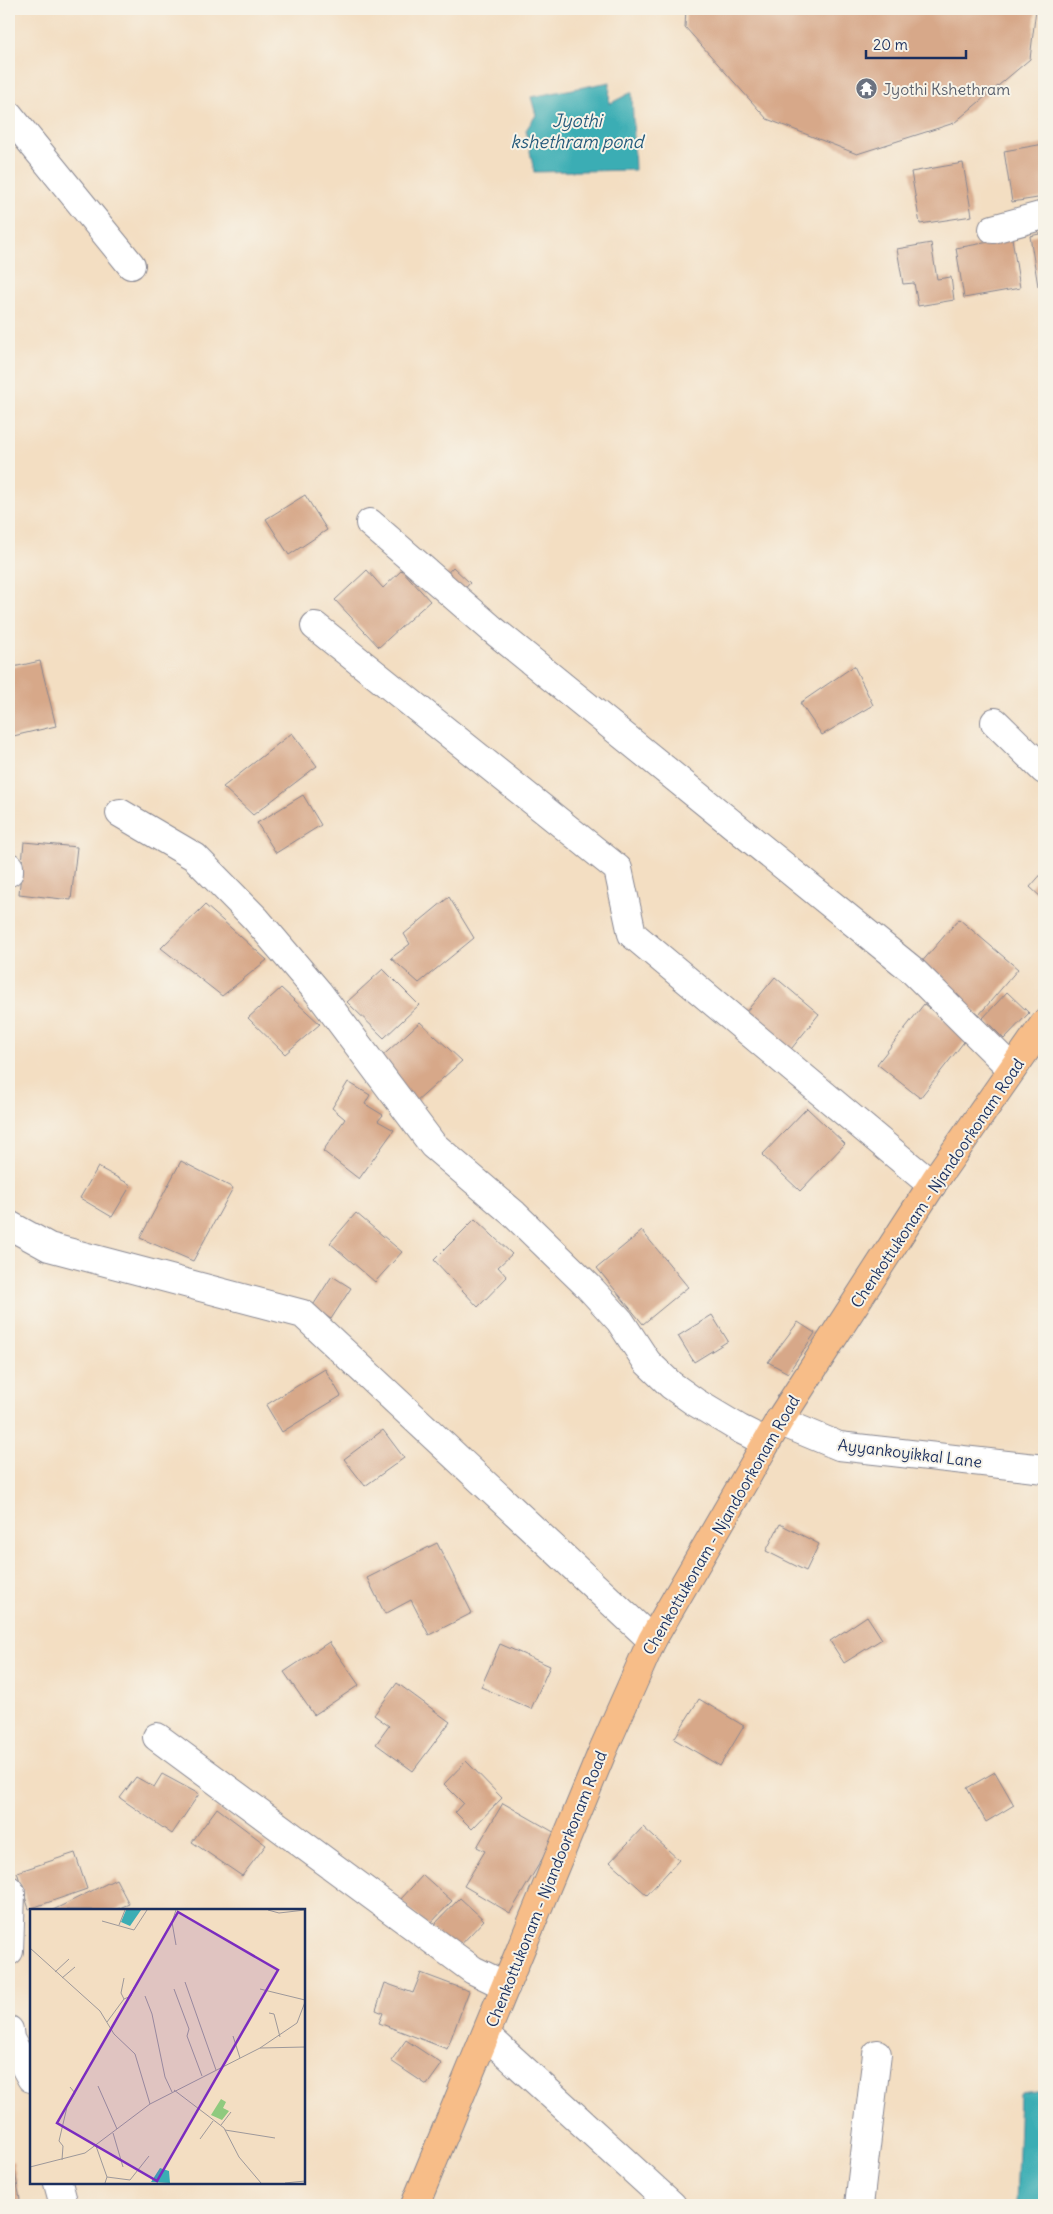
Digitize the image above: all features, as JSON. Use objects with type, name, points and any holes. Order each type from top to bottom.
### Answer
[{"type":"main road","name":"Chenkottukonam - Njandoorkonam Road","points":[[416,2205],[603,1750],[652,1640],[772,1432],[932,1185],[1044,1024]]},
{"type":"street","points":[[9,115],[131,265]]},
{"type":"street","points":[[994,229],[1044,215]]},
{"type":"street","points":[[370,523],[492,628],[911,970],[1012,1069]]},
{"type":"street","points":[[315,626],[618,869],[632,934],[932,1185]]},
{"type":"street","points":[[995,722],[1044,770]]},
{"type":"street","name":"Ayyankoyikkal Lane","points":[[120,813],[195,857],[256,919],[318,992],[433,1145],[514,1214],[588,1286],[620,1321],[647,1362],[671,1385],[740,1429],[772,1432],[839,1446],[1044,1469]]},
{"type":"street","points":[[9,867],[9,872]]},
{"type":"street","points":[[9,1226],[49,1247],[302,1314],[652,1640]]},
{"type":"street","points":[[157,1737],[473,1970],[506,1986]]},
{"type":"street","points":[[9,1890],[11,1893],[9,1951]]},
{"type":"street","points":[[9,2030],[10,2039],[30,2076]]},
{"type":"street","points":[[486,2035],[672,2205]]},
{"type":"street","points":[[859,2205],[876,2054]]},
{"type":"street","points":[[58,2184],[64,2205]]},
{"type":"path","points":[[1038,118],[1044,118]]},
{"type":"water","name":"Jyothi kshethram pond","points":[[610,82],[609,104],[632,92],[635,170],[534,172],[526,130],[536,115],[531,97]]},
{"type":"water","points":[[1044,2090],[1044,2205],[1016,2205],[1020,2093]]},
{"type":"building","name":"Jyothi Kshethram","points":[[686,9],[1036,9],[1030,59],[954,123],[857,154],[767,119],[685,27]]},
{"type":"building","points":[[1044,144],[1044,197],[1012,202],[1004,151]]},
{"type":"building","points":[[963,163],[972,216],[920,224],[911,172]]},
{"type":"building","points":[[1044,233],[1044,285],[1038,286],[1030,236]]},
{"type":"building","points":[[1012,238],[1020,288],[964,298],[956,248]]},
{"type":"building","points":[[931,243],[937,279],[951,277],[954,300],[918,306],[914,283],[903,284],[897,249]]},
{"type":"building","points":[[305,495],[327,530],[289,555],[266,519]]},
{"type":"building","points":[[453,567],[470,583],[458,596],[441,580]]},
{"type":"building","points":[[367,570],[383,588],[402,570],[430,601],[379,647],[335,600]]},
{"type":"building","points":[[40,661],[56,726],[9,737],[9,668]]},
{"type":"building","points":[[854,666],[873,705],[822,735],[800,703]]},
{"type":"building","points":[[292,733],[317,766],[253,815],[223,787]]},
{"type":"building","points":[[303,795],[321,825],[276,853],[257,823]]},
{"type":"building","points":[[24,842],[77,847],[71,900],[19,894]]},
{"type":"building","points":[[1044,871],[1044,900],[1030,887]]},
{"type":"building","points":[[449,897],[474,938],[419,983],[391,958],[410,944],[404,934]]},
{"type":"building","points":[[205,905],[267,960],[222,996],[161,948]]},
{"type":"building","points":[[959,919],[1018,969],[979,1015],[920,964]]},
{"type":"building","points":[[383,969],[419,1005],[384,1038],[347,1002]]},
{"type":"building","points":[[775,977],[819,1014],[788,1053],[745,1013]]},
{"type":"building","points":[[281,988],[320,1024],[285,1054],[248,1018]]},
{"type":"building","points":[[1007,992],[1029,1013],[1004,1039],[983,1018]]},
{"type":"building","points":[[924,1004],[967,1038],[920,1098],[877,1064]]},
{"type":"building","points":[[420,1022],[462,1061],[415,1103],[378,1060]]},
{"type":"building","points":[[348,1082],[370,1095],[365,1104],[383,1115],[378,1121],[394,1130],[359,1179],[323,1151],[345,1119],[332,1108]]},
{"type":"building","points":[[807,1108],[845,1144],[800,1191],[762,1155]]},
{"type":"building","points":[[181,1161],[233,1188],[193,1261],[140,1238]]},
{"type":"building","points":[[98,1167],[131,1185],[112,1217],[80,1198]]},
{"type":"building","points":[[356,1213],[402,1252],[375,1282],[330,1243]]},
{"type":"building","points":[[475,1219],[512,1254],[498,1267],[507,1277],[478,1307],[434,1260]]},
{"type":"building","points":[[642,1231],[688,1287],[643,1324],[597,1268]]},
{"type":"building","points":[[332,1276],[351,1288],[331,1319],[312,1307]]},
{"type":"building","points":[[712,1315],[728,1341],[694,1362],[678,1336]]},
{"type":"building","points":[[798,1322],[815,1333],[788,1373],[768,1362]]},
{"type":"building","points":[[325,1369],[341,1396],[282,1432],[266,1405]]},
{"type":"building","points":[[383,1430],[404,1458],[365,1486],[344,1459]]},
{"type":"building","points":[[780,1524],[819,1544],[806,1571],[766,1551]]},
{"type":"building","points":[[437,1543],[472,1613],[429,1635],[411,1600],[385,1614],[367,1578]]},
{"type":"building","points":[[867,1616],[882,1639],[844,1663],[830,1641]]},
{"type":"building","points":[[329,1642],[359,1685],[314,1715],[284,1672]]},
{"type":"building","points":[[500,1644],[550,1666],[531,1709],[481,1687]]},
{"type":"building","points":[[397,1683],[450,1722],[413,1771],[376,1744],[389,1726],[374,1715]]},
{"type":"building","points":[[699,1699],[744,1726],[720,1766],[674,1739]]},
{"type":"building","points":[[466,1761],[502,1798],[472,1829],[455,1812],[463,1803],[444,1784]]},
{"type":"building","points":[[995,1772],[1014,1805],[986,1822],[967,1788]]},
{"type":"building","points":[[162,1774],[199,1794],[172,1834],[120,1798],[136,1777],[154,1787]]},
{"type":"building","points":[[503,1803],[557,1834],[510,1913],[464,1886],[485,1851],[477,1847]]},
{"type":"building","points":[[217,1808],[266,1845],[242,1876],[192,1842]]},
{"type":"building","points":[[643,1827],[679,1860],[647,1895],[610,1862]]},
{"type":"building","points":[[75,1853],[87,1889],[29,1909],[17,1872]]},
{"type":"building","points":[[423,1875],[452,1901],[428,1926],[400,1900]]},
{"type":"building","points":[[116,1879],[129,1904],[117,1909],[55,1909]]},
{"type":"building","points":[[460,1898],[484,1920],[456,1950],[431,1928]]},
{"type":"building","points":[[421,1973],[469,1991],[447,2049],[379,2023],[383,2013],[376,2010],[385,1983],[413,1993]]},
{"type":"building","points":[[406,2040],[442,2064],[427,2085],[391,2061]]},
{"type":"building","points":[[13,2161],[21,2205],[9,2205],[9,2162]]},
{"type":"place","name":"Jyothi Kshethram","points":[[867,89]]}]
